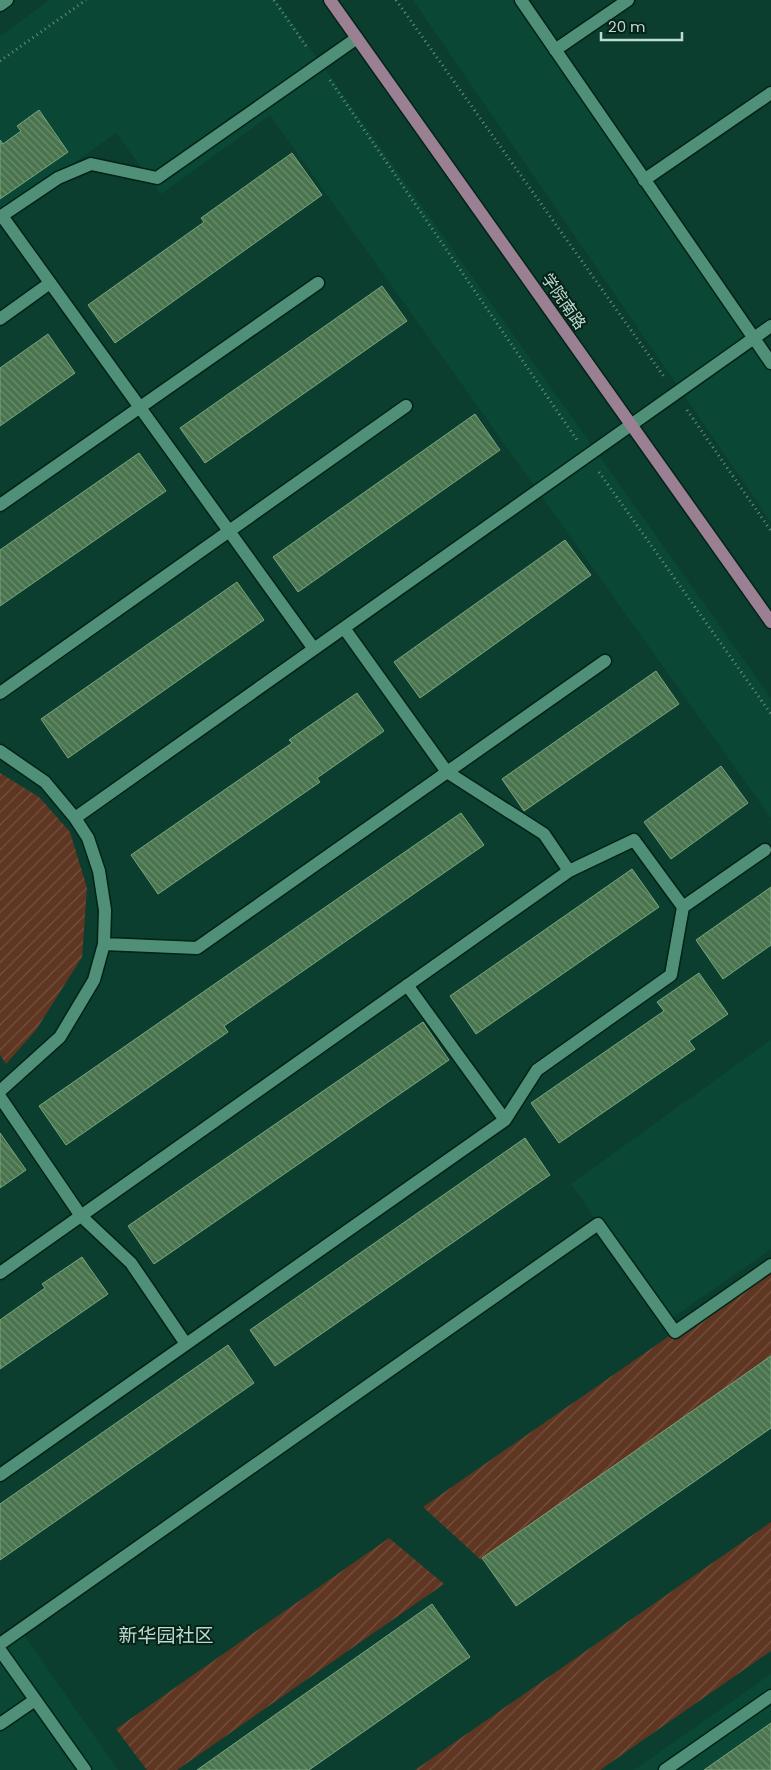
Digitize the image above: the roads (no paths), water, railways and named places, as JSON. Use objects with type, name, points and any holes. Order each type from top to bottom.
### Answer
[{"type":"main road","name":"学院南路","points":[[330,0],[771,622]]},
{"type":"street","points":[[0,5],[7,0]]},
{"type":"street","points":[[521,0],[771,363]]},
{"type":"street","points":[[555,50],[628,0]]},
{"type":"street","points":[[314,649],[1,217],[58,178],[90,164],[158,178],[357,38]]},
{"type":"street","points":[[644,180],[771,93]]},
{"type":"street","points":[[0,505],[318,283]]},
{"type":"street","points":[[0,319],[50,284]]},
{"type":"street","points":[[75,818],[771,326]]},
{"type":"street","points":[[0,693],[406,406]]},
{"type":"street","points":[[344,628],[447,772],[544,834],[569,871]]},
{"type":"street","points":[[104,944],[198,948],[605,661]]},
{"type":"street","points":[[0,751],[45,782],[75,818],[88,838],[99,871],[105,910],[104,944],[94,980],[60,1037],[0,1091]]},
{"type":"street","points":[[0,1273],[569,871],[634,840],[683,907]]},
{"type":"street","points":[[0,1475],[505,1120],[537,1070],[671,975],[683,907],[765,850]]},
{"type":"street","points":[[407,985],[505,1120]]},
{"type":"street","points":[[0,1097],[81,1216],[131,1263],[186,1344]]},
{"type":"street","points":[[0,1644],[598,1224],[675,1332],[771,1265]]},
{"type":"street","points":[[0,1650],[85,1770]]},
{"type":"street","points":[[665,1770],[771,1696]]},
{"type":"street","points":[[0,1724],[35,1700]]},
{"type":"district","name":"新华园社区","points":[[166,1635]]}]
